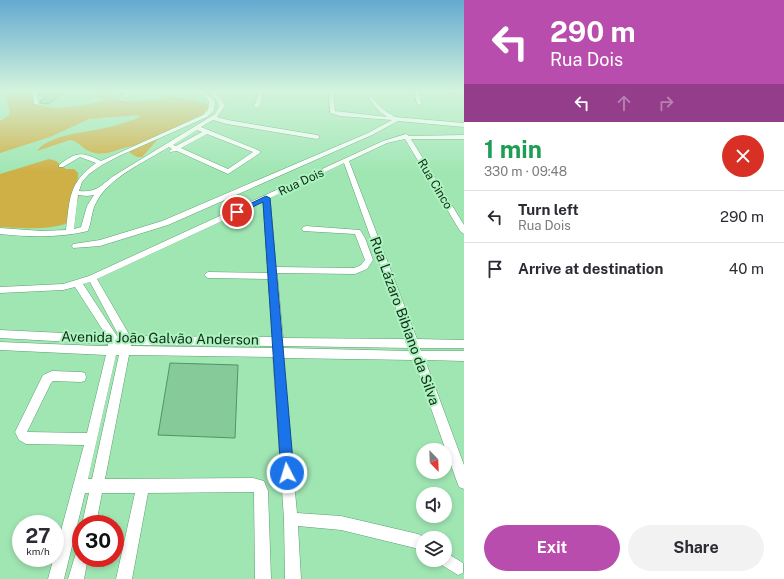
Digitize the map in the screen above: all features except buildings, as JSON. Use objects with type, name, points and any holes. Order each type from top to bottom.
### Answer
[{"type":"street","points":[[70,233],[78,182],[92,167],[201,118]]},
{"type":"street","points":[[214,118],[227,122],[317,137]]},
{"type":"street","points":[[146,166],[169,145],[214,118]]},
{"type":"street","points":[[374,118],[464,125]]},
{"type":"street","points":[[76,246],[100,243],[165,223],[370,134],[396,120]]},
{"type":"street","points":[[206,123],[227,122]]},
{"type":"street","points":[[169,145],[228,172],[258,152],[198,128]]},
{"type":"street","points":[[0,231],[35,234],[70,233],[86,229],[89,207],[95,196],[114,178],[138,164],[176,148],[206,132]]},
{"type":"street","points":[[186,136],[193,139]]},
{"type":"street","name":"Rua Dois","points":[[0,290],[48,289],[78,284],[385,142],[406,136],[464,138]]},
{"type":"street","name":"Rua Cinco","points":[[406,136],[464,231]]},
{"type":"street","points":[[123,152],[133,157],[138,164]]},
{"type":"street","points":[[61,166],[82,154],[100,163]]},
{"type":"street","name":"Rua Lázaro Bibiano da Silva","points":[[346,160],[464,482]]},
{"type":"street","points":[[76,192],[87,194],[100,190]]},
{"type":"street","points":[[266,198],[292,519],[293,579]]},
{"type":"street","points":[[208,275],[355,271],[364,267],[369,260],[361,238],[357,232],[306,229]]},
{"type":"street","points":[[91,515],[112,417],[120,345],[92,278]]},
{"type":"street","points":[[78,284],[120,345]]},
{"type":"street","name":"Avenida João Galvão Anderson","points":[[0,334],[120,345]]},
{"type":"street","name":"Avenida João Galvão Anderson","points":[[0,346],[278,346],[414,343],[464,344]]},
{"type":"street","points":[[56,579],[97,416],[120,345]]},
{"type":"street","name":"Avenida João Galvão Anderson","points":[[278,346],[418,356],[464,356]]},
{"type":"street","points":[[80,377],[52,376],[46,379],[21,432],[26,438],[92,439]]},
{"type":"street","points":[[97,416],[112,417]]},
{"type":"street","points":[[80,486],[98,487],[253,484],[259,486],[261,491],[263,579]]},
{"type":"street","points":[[124,579],[143,486]]},
{"type":"street","points":[[292,519],[341,523],[416,541]]},
{"type":"street","points":[[452,564],[458,568]]},
{"type":"street","points":[[76,579],[79,567]]},
{"type":"shaded area","points":[[4,118],[101,118],[89,119],[50,137],[0,153],[0,121]]},
{"type":"shaded area","points":[[138,118],[195,118],[182,124],[179,129],[159,138],[142,157],[137,157],[130,153],[132,146],[100,154],[89,151],[70,140],[37,151],[50,141],[68,135],[117,125]]},
{"type":"shaded area","points":[[49,159],[56,161],[66,169],[74,169],[78,173],[77,190],[79,196],[71,221],[46,228],[0,227],[0,174]]},
{"type":"route","points":[[237,212],[266,198],[287,473]]}]
